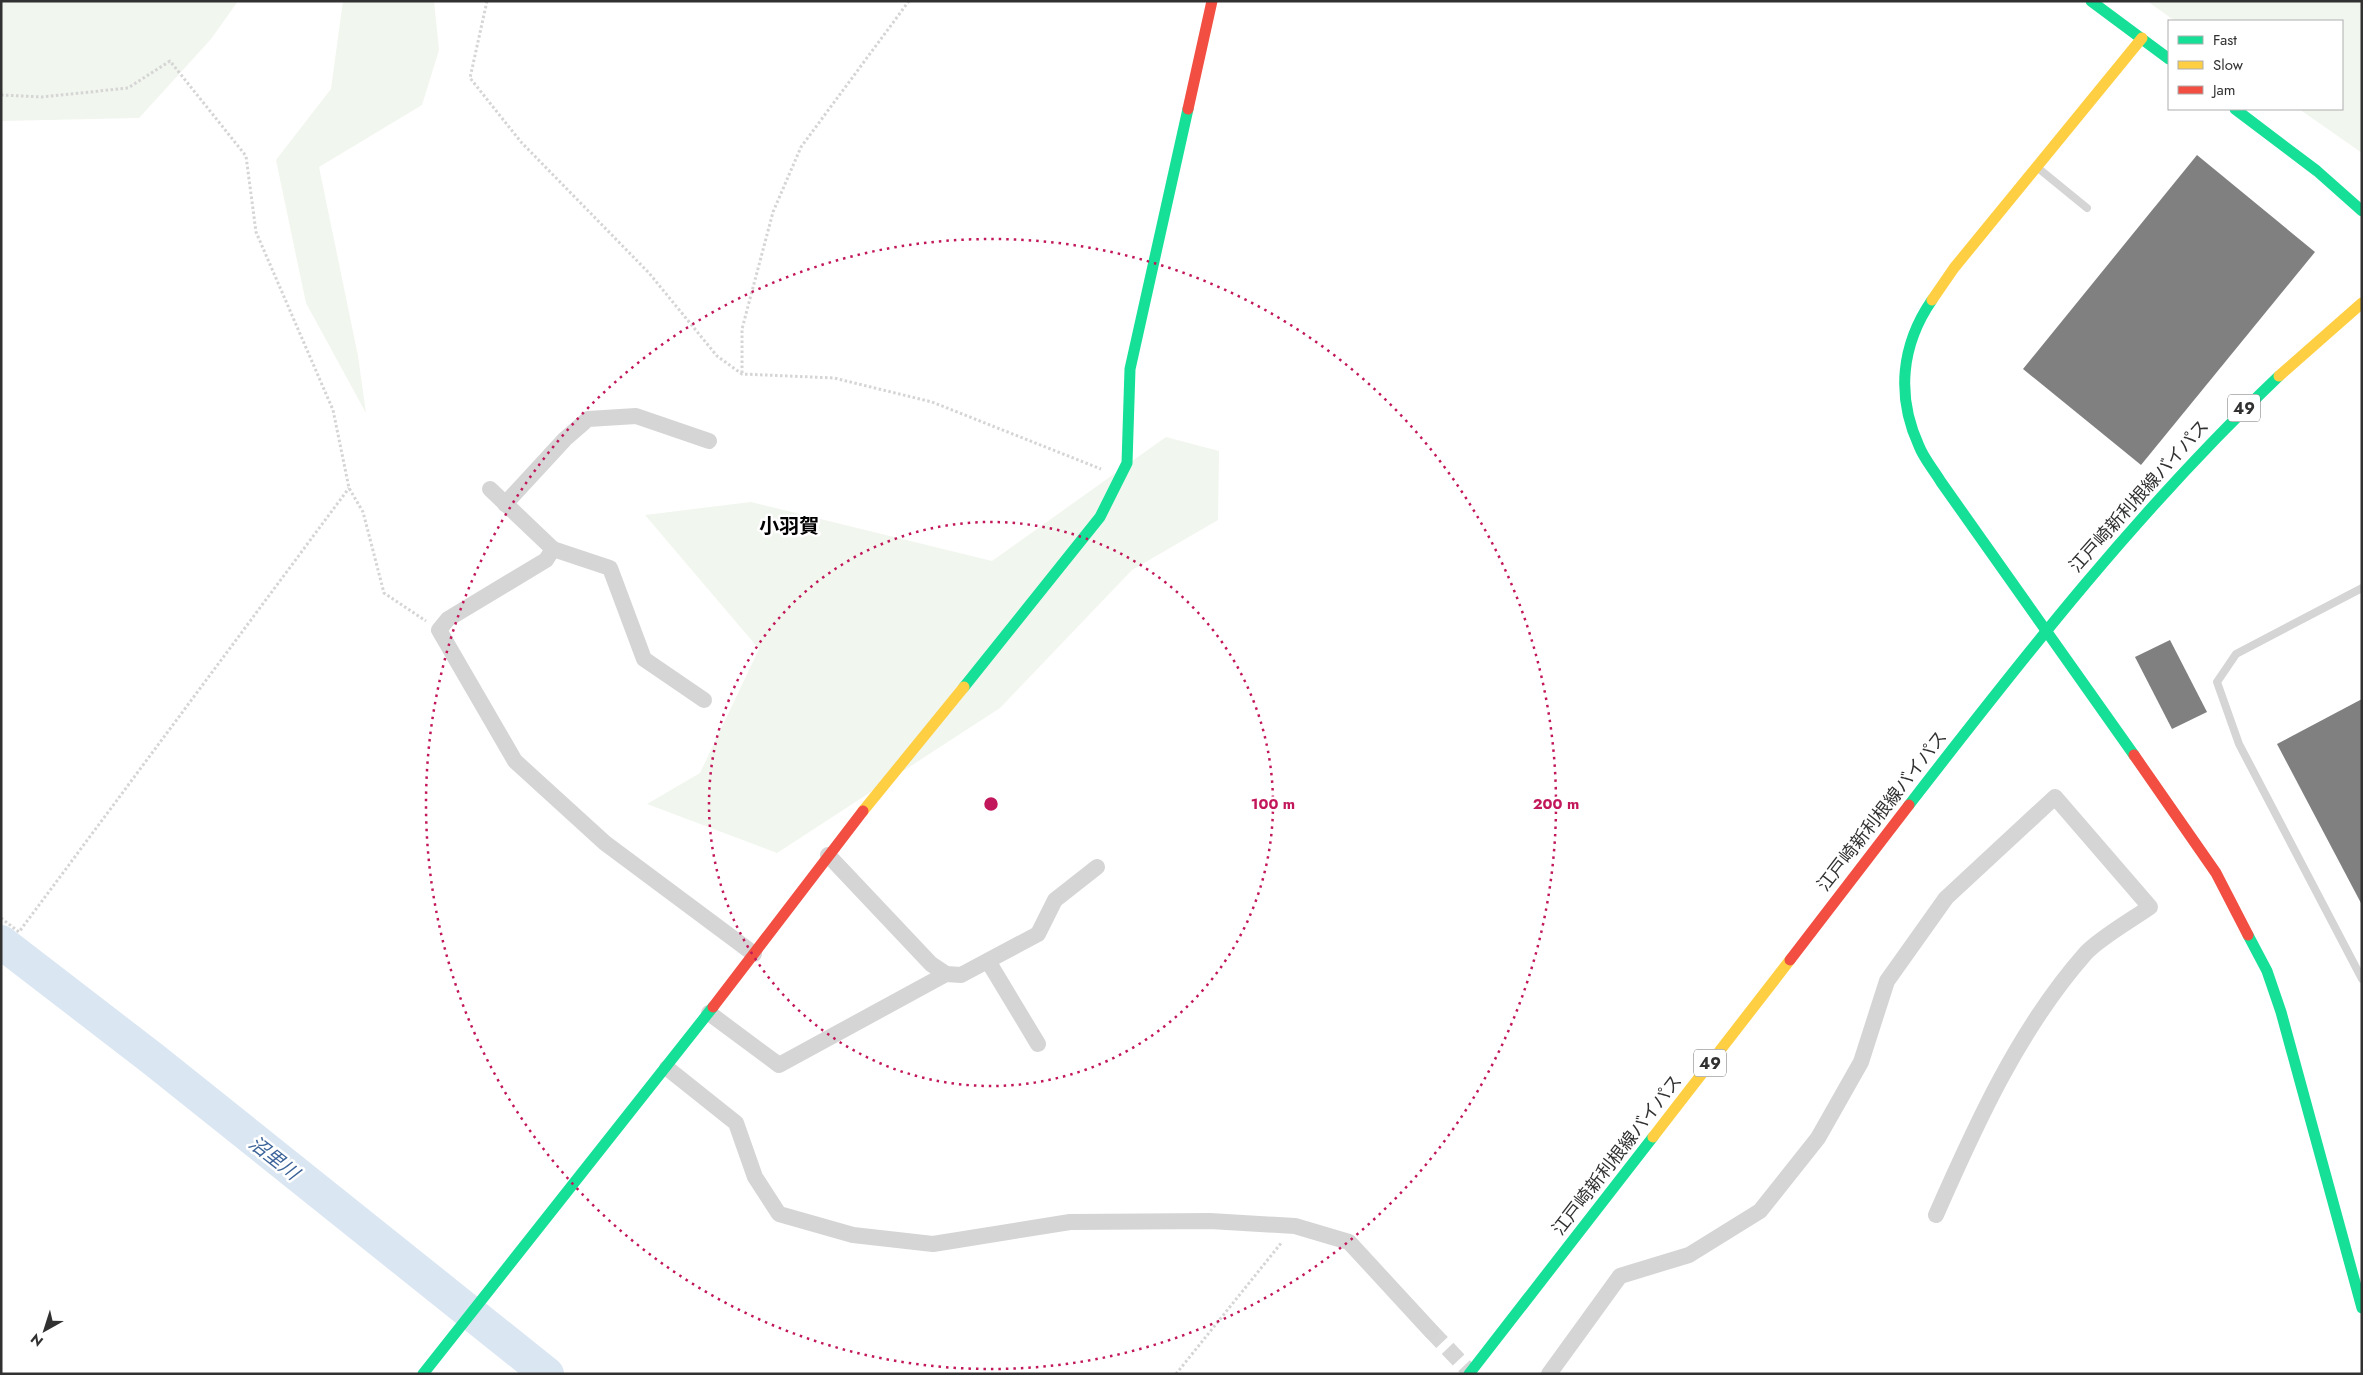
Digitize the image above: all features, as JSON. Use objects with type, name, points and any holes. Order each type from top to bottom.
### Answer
[{"type":"street","points":[[423,1374],[667,1068],[828,855],[1100,517],[1127,463],[1130,369],[1212,1]]},
{"type":"street","points":[[2091,1],[2168,58]]},
{"type":"street","points":[[2142,38],[1954,268],[1924,310],[1910,339],[1904,377],[1907,412],[1920,447],[1941,482],[2047,629],[2216,873],[2267,971],[2281,1012],[2362,1308]]},
{"type":"street","points":[[2236,110],[2317,171],[2362,211]]},
{"type":"street","name":"江戸崎新利根線バイパス","points":[[1469,1374],[2047,629],[2171,482],[2226,425],[2308,348],[2362,303]]},
{"type":"street","points":[[505,504],[565,439],[588,419],[636,416],[709,441]]},
{"type":"street","points":[[490,489],[553,549],[610,568],[644,659],[704,700]]},
{"type":"street","points":[[553,549],[546,560],[448,619],[439,630],[515,761],[605,843],[754,954]]},
{"type":"street","points":[[1549,1374],[1620,1276],[1689,1255],[1760,1211],[1818,1138],[1861,1062],[1887,981],[1946,898],[2055,797],[2150,907],[2086,952],[2036,1019],[1974,1128],[1936,1215]]},
{"type":"street","points":[[828,855],[931,964],[946,974],[961,975],[1038,934],[1055,900],[1097,867]]},
{"type":"street","points":[[988,961],[1038,1044]]},
{"type":"street","points":[[709,1013],[779,1065],[946,974]]},
{"type":"street","points":[[667,1068],[736,1123],[755,1177],[779,1214],[853,1235],[933,1244],[1070,1222],[1210,1221],[1295,1226],[1349,1242],[1431,1331]]},
{"type":"lane","points":[[2037,167],[2087,208]]},
{"type":"lane","points":[[2362,588],[2236,654],[2217,682],[2239,744],[2362,979]]},
{"type":"path","points":[[487,1],[470,78],[521,142],[649,274],[717,356],[742,374],[834,378],[932,402],[1121,475]]},
{"type":"path","points":[[742,374],[742,329],[773,212],[801,147],[909,1]]},
{"type":"path","points":[[1,96],[42,97],[128,88],[170,61],[246,156],[256,232],[333,410],[349,488],[363,512],[384,593],[439,630]]},
{"type":"path","points":[[1,918],[19,932],[349,488]]},
{"type":"path","points":[[1176,1374],[1295,1226]]},
{"type":"shaded area","points":[[1,1],[238,1],[211,39],[139,118],[1,121]]},
{"type":"shaded area","points":[[343,1],[434,1],[439,50],[422,105],[319,167],[358,356],[366,413],[306,303],[276,160],[331,89]]},
{"type":"shaded area","points":[[2147,1],[2362,1],[2362,153],[2300,110],[2343,110],[2343,20],[2174,20]]},
{"type":"shaded area","points":[[1166,437],[1219,451],[1218,520],[1132,570],[1000,708],[777,853],[647,804],[700,773],[759,649],[645,515],[751,502],[992,561]]},
{"type":"building","points":[[2197,155],[2315,252],[2141,465],[2023,369]]},
{"type":"building","points":[[2170,640],[2207,712],[2172,729],[2135,657]]},
{"type":"building","points":[[2362,699],[2362,905],[2277,744]]},
{"type":"waterway","name":"沼里川","points":[[1,942],[153,1059],[547,1374]]},
{"type":"tunnel","points":[[1431,1331],[1472,1374]]},
{"type":"traffic: fast","points":[[2091,1],[2168,58]]},
{"type":"traffic: fast","points":[[964,687],[1100,517],[1127,463],[1130,369],[1188,109]]},
{"type":"traffic: fast","points":[[2236,110],[2317,171],[2362,211]]},
{"type":"traffic: fast","points":[[1932,300],[1914,335],[1905,371],[1907,408],[1921,451],[2134,755]]},
{"type":"traffic: fast","points":[[1909,805],[1996,693],[2086,583],[2179,477],[2279,376]]},
{"type":"traffic: fast","points":[[2248,935],[2267,971],[2281,1012],[2362,1308]]},
{"type":"traffic: fast","points":[[423,1374],[713,1007]]},
{"type":"traffic: fast","points":[[1469,1374],[1653,1137]]},
{"type":"traffic: slow","points":[[1932,300],[1954,268],[2142,38]]},
{"type":"traffic: slow","points":[[2279,376],[2362,303]]},
{"type":"traffic: slow","points":[[863,811],[964,687]]},
{"type":"traffic: slow","points":[[1653,1137],[1790,960]]},
{"type":"traffic: jam","points":[[1188,109],[1212,1]]},
{"type":"traffic: jam","points":[[2134,755],[2216,873],[2248,935]]},
{"type":"traffic: jam","points":[[1790,960],[1909,805]]},
{"type":"traffic: jam","points":[[713,1007],[863,811]]},
{"type":"district","name":"小羽賀","points":[[789,526]]}]
